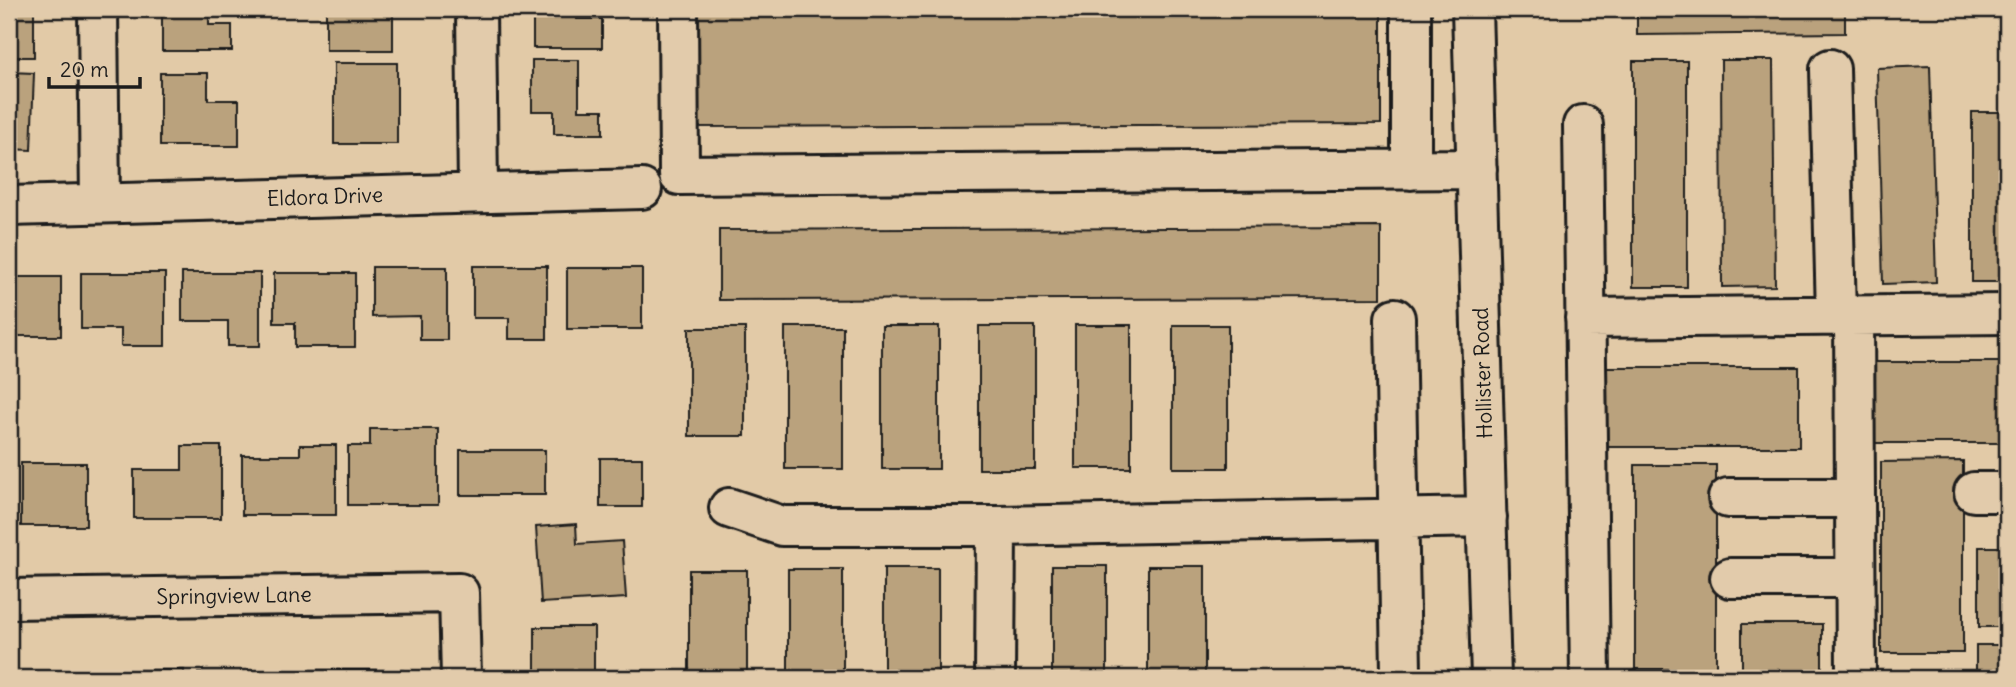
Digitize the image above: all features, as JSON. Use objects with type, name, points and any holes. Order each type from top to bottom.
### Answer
[{"type":"street","points":[[98,9],[100,203]]},
{"type":"street","points":[[476,9],[478,192]]},
{"type":"street","points":[[678,9],[679,175],[1477,169]]},
{"type":"street","points":[[1411,9],[1411,170]]},
{"type":"street","name":"Hollister Road","points":[[1472,9],[1491,678]]},
{"type":"street","name":"Hollister Road","points":[[1475,68],[1482,9]]},
{"type":"street","points":[[1830,69],[1855,498],[1856,678]]},
{"type":"street","points":[[1583,125],[1590,678]]},
{"type":"street","name":"Eldora Drive","points":[[9,206],[642,189]]},
{"type":"street","points":[[1585,318],[2007,314]]},
{"type":"street","points":[[1395,318],[1401,671]]},
{"type":"street","points":[[1728,498],[1855,498]]},
{"type":"street","points":[[729,508],[782,526],[996,526],[1487,517]]},
{"type":"street","points":[[995,678],[996,526]]},
{"type":"street","points":[[1730,579],[1856,579]]},
{"type":"street","name":"Springview Lane","points":[[9,599],[459,593],[461,678]]},
{"type":"building","points":[[9,9],[34,9],[34,57],[9,57]]},
{"type":"building","points":[[162,9],[209,9],[209,25],[232,25],[232,51],[162,51]]},
{"type":"building","points":[[326,9],[393,9],[393,50],[326,50]]},
{"type":"building","points":[[533,9],[577,9],[577,19],[602,19],[602,48],[533,48]]},
{"type":"building","points":[[688,9],[1381,9],[1381,124],[688,127]]},
{"type":"building","points":[[1637,9],[1845,9],[1845,33],[1637,35]]},
{"type":"building","points":[[532,60],[579,60],[579,110],[603,110],[603,134],[554,134],[554,111],[532,111]]},
{"type":"building","points":[[1721,60],[1773,60],[1775,286],[1722,287]]},
{"type":"building","points":[[1633,61],[1687,61],[1687,287],[1633,287]]},
{"type":"building","points":[[334,63],[397,63],[397,144],[334,144]]},
{"type":"building","points":[[1930,66],[1936,282],[1883,284],[1877,68]]},
{"type":"building","points":[[9,72],[34,73],[31,150],[9,149]]},
{"type":"building","points":[[160,73],[208,73],[208,100],[239,100],[239,146],[160,146]]},
{"type":"building","points":[[1972,112],[2007,112],[2007,282],[1972,282]]},
{"type":"building","points":[[1381,227],[1381,298],[719,300],[719,230]]},
{"type":"building","points":[[473,266],[547,266],[547,339],[509,339],[509,318],[473,318]]},
{"type":"building","points":[[372,267],[447,267],[447,340],[420,340],[420,316],[372,317]]},
{"type":"building","points":[[567,268],[642,268],[642,329],[567,329]]},
{"type":"building","points":[[81,273],[165,273],[165,346],[121,346],[121,329],[81,329]]},
{"type":"building","points":[[182,273],[260,273],[260,346],[228,346],[228,321],[182,321]]},
{"type":"building","points":[[274,273],[355,273],[355,347],[295,347],[295,323],[274,323]]},
{"type":"building","points":[[9,277],[61,277],[61,336],[9,336]]},
{"type":"building","points":[[1075,325],[1131,325],[1131,468],[1075,468]]},
{"type":"building","points":[[1173,325],[1228,325],[1228,468],[1173,468]]},
{"type":"building","points":[[882,326],[939,326],[939,469],[882,469]]},
{"type":"building","points":[[979,326],[1035,326],[1035,469],[979,469]]},
{"type":"building","points":[[785,327],[843,327],[843,469],[785,469]]},
{"type":"building","points":[[689,328],[745,328],[745,436],[689,436]]},
{"type":"building","points":[[1875,362],[2007,362],[2007,443],[1875,443]]},
{"type":"building","points":[[1606,367],[1799,367],[1799,447],[1606,447]]},
{"type":"building","points":[[370,429],[438,429],[438,505],[348,505],[348,446],[370,446]]},
{"type":"building","points":[[300,445],[336,445],[336,515],[242,515],[242,455],[300,455]]},
{"type":"building","points":[[182,446],[221,446],[221,518],[134,518],[134,470],[182,470]]},
{"type":"building","points":[[460,450],[545,450],[545,495],[460,495]]},
{"type":"building","points":[[600,458],[642,458],[642,507],[600,507]]},
{"type":"building","points":[[1963,461],[1963,653],[1881,653],[1881,462]]},
{"type":"building","points":[[21,463],[86,463],[86,526],[21,526]]},
{"type":"building","points":[[1635,465],[1716,465],[1716,669],[1635,669]]},
{"type":"building","points":[[576,524],[577,544],[622,541],[626,598],[541,603],[536,527]]},
{"type":"building","points":[[1979,547],[2007,547],[2007,627],[1979,627]]},
{"type":"building","points":[[1052,566],[1107,566],[1107,674],[1052,674]]},
{"type":"building","points":[[1148,566],[1205,566],[1205,674],[1148,674]]},
{"type":"building","points":[[884,568],[938,568],[938,676],[884,676]]},
{"type":"building","points":[[788,569],[843,569],[843,676],[788,676]]},
{"type":"building","points":[[689,570],[747,570],[747,678],[689,678]]},
{"type":"building","points":[[1742,624],[1822,624],[1822,678],[1742,678]]},
{"type":"building","points":[[535,627],[594,627],[594,678],[535,678]]},
{"type":"building","points":[[1976,645],[2007,645],[2007,678],[1976,678]]},
{"type":"building","points":[[97,670],[184,670],[184,678],[97,678]]},
{"type":"building","points":[[305,670],[403,670],[403,678],[305,678]]},
{"type":"building","points":[[9,673],[73,673],[73,678],[9,678]]},
{"type":"building","points":[[198,673],[292,673],[292,678],[198,678]]}]
